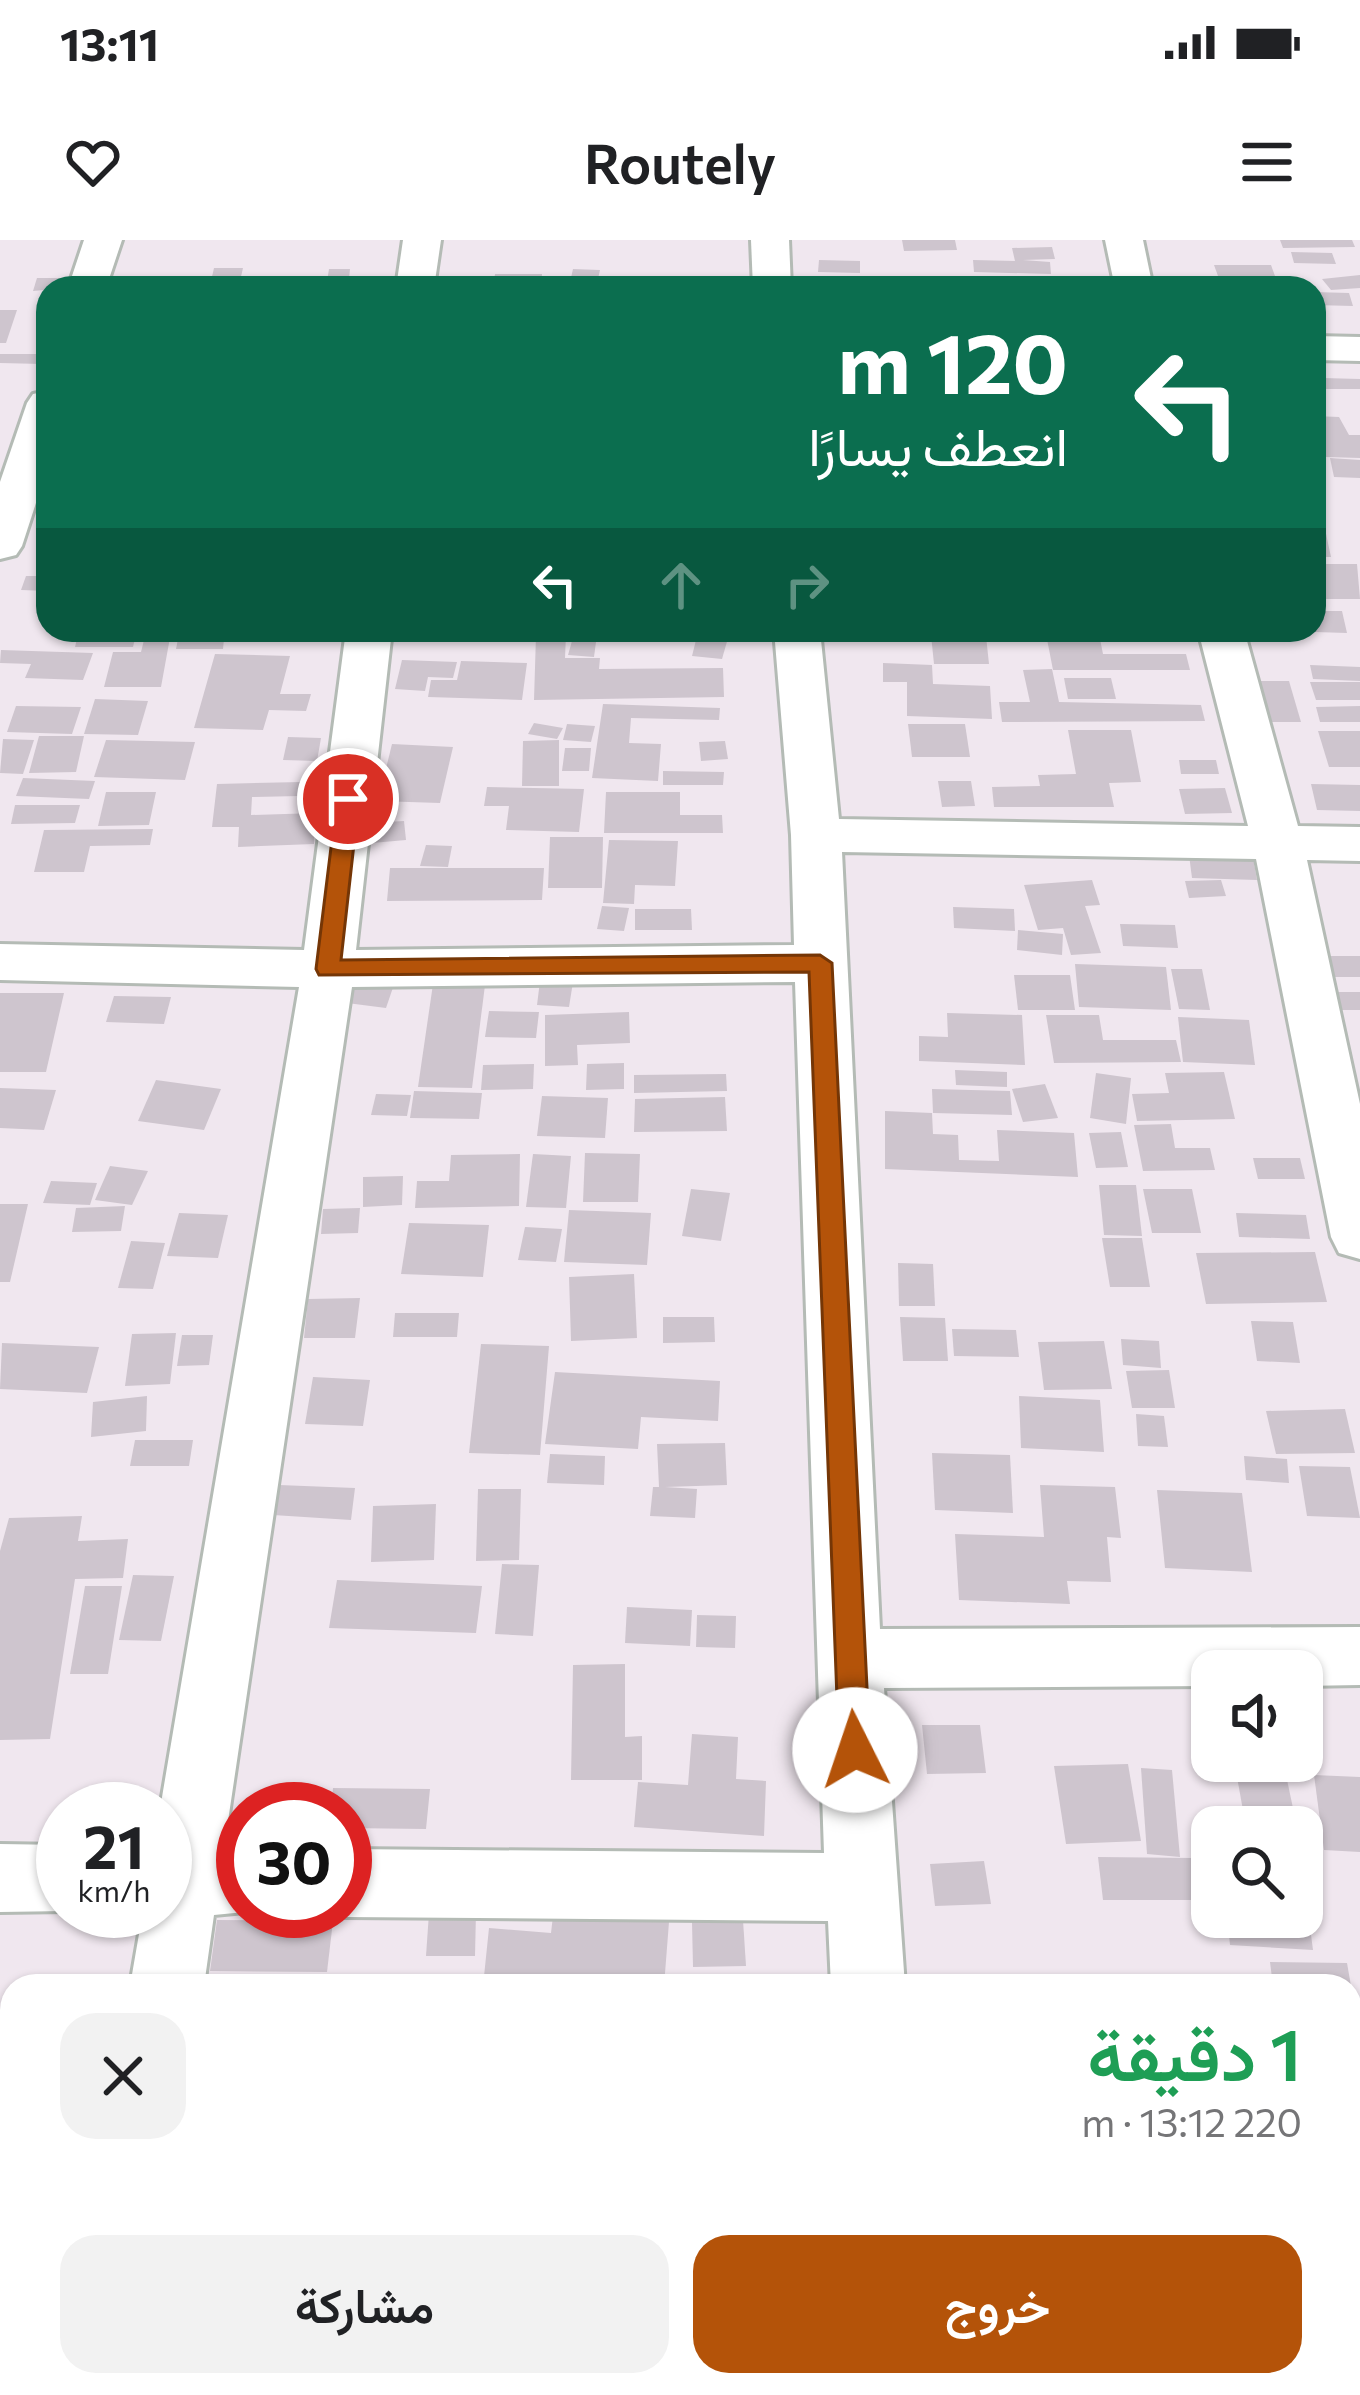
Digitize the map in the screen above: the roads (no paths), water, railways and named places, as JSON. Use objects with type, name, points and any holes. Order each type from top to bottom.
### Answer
[{"type":"street","points":[[91,276],[103,240]]},
{"type":"street","points":[[417,276],[422,240]]},
{"type":"street","points":[[770,240],[772,276]]},
{"type":"street","points":[[1124,240],[1132,276]]},
{"type":"street","points":[[1326,349],[1360,349]]},
{"type":"street","points":[[0,415],[36,412]]},
{"type":"street","points":[[0,546],[36,443]]},
{"type":"street","points":[[170,1974],[197,1881],[328,969],[367,642]]},
{"type":"street","points":[[798,642],[816,835],[848,1659],[868,1974]]},
{"type":"street","points":[[1224,642],[1278,844],[1360,1237]]},
{"type":"street","points":[[816,835],[1360,844]]},
{"type":"street","points":[[0,962],[328,969],[820,963]]},
{"type":"street","points":[[848,1659],[1360,1656]]},
{"type":"street","points":[[0,1878],[36,1879]]},
{"type":"street","points":[[372,1883],[865,1888]]}]
